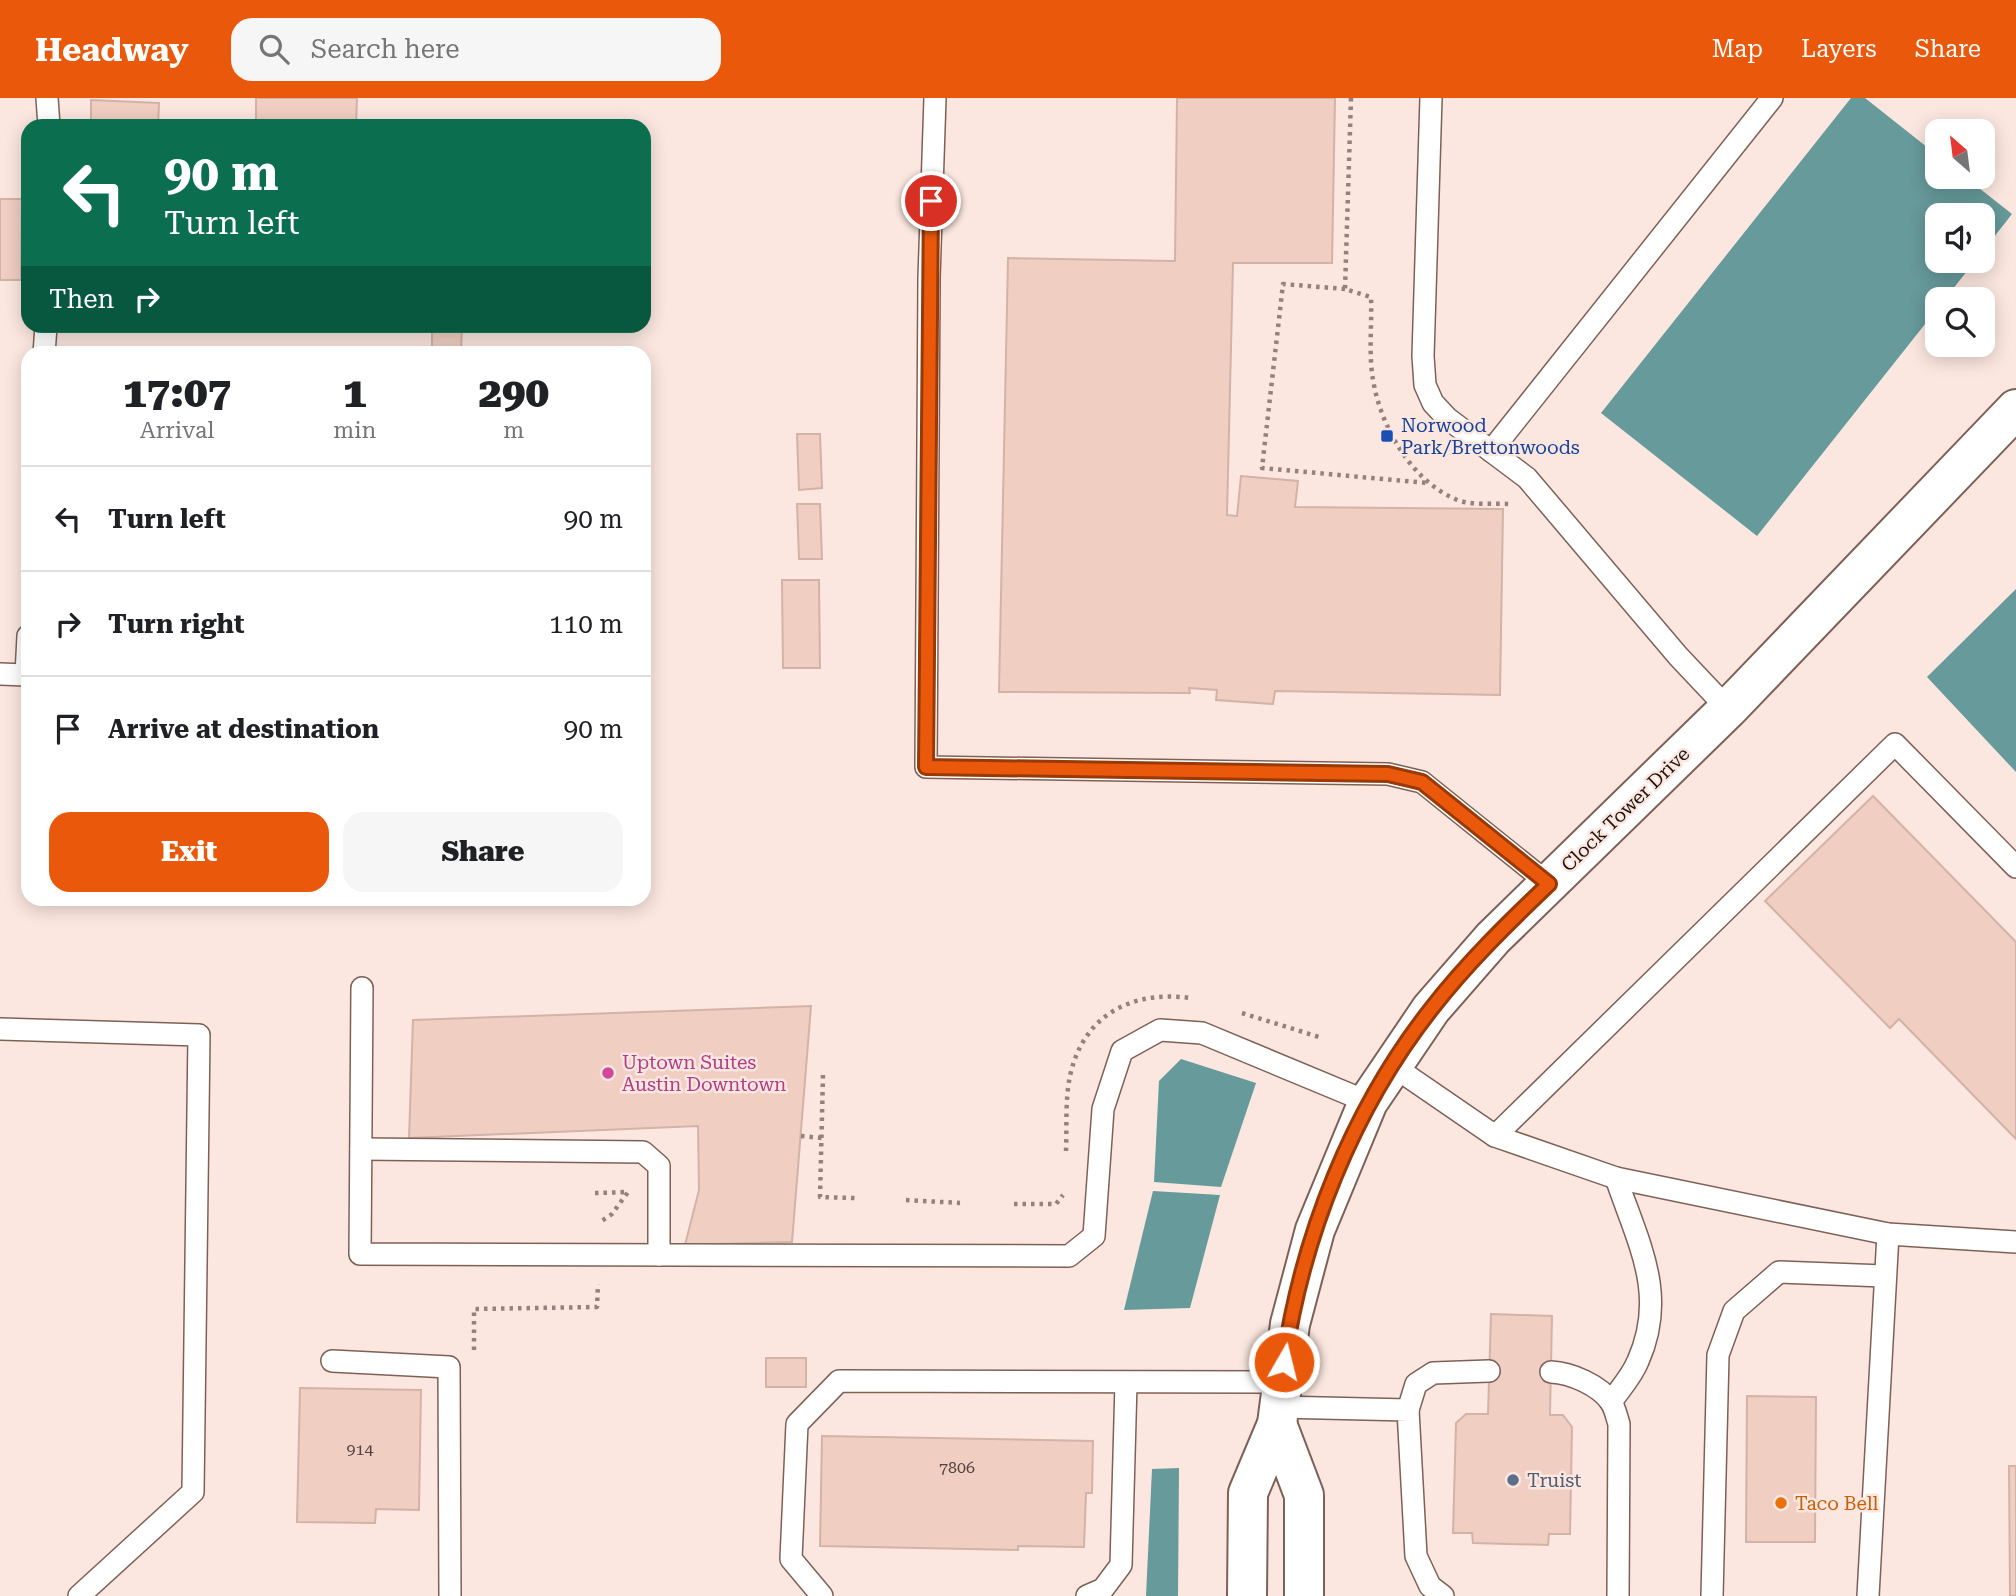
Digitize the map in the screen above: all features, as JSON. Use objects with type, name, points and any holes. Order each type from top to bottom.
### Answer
[{"type":"street","name":"Clock Tower Drive","points":[[1247,1596],[1248,1493],[1279,1404],[1290,1324],[1315,1230],[1368,1102],[1431,1009],[1493,938],[1728,709],[2016,409]]},
{"type":"street","name":"Clock Tower Drive","points":[[1279,1404],[1304,1495],[1304,1596]]},
{"type":"lane","points":[[47,98],[48,119]]},
{"type":"lane","points":[[935,98],[929,278],[926,767],[1388,774],[1422,782],[1549,884]]},
{"type":"lane","points":[[1432,98],[1423,356],[1425,385],[1433,403],[1447,418],[1527,478],[1678,656],[1728,709]]},
{"type":"lane","points":[[1491,451],[1772,98]]},
{"type":"lane","points":[[0,674],[21,675]]},
{"type":"lane","points":[[1495,1136],[1895,744],[2016,867]]},
{"type":"lane","points":[[362,988],[360,1254],[1069,1256],[1094,1236],[1103,1109],[1122,1051],[1160,1030],[1202,1033],[1368,1102]]},
{"type":"lane","points":[[0,1029],[199,1035],[193,1492],[79,1596]]},
{"type":"lane","points":[[1393,1066],[1495,1136],[1616,1178],[1888,1234],[2016,1242]]},
{"type":"lane","points":[[361,1149],[643,1152],[659,1166],[659,1255]]},
{"type":"lane","points":[[1611,1402],[1637,1364],[1650,1328],[1651,1281],[1616,1178]]},
{"type":"lane","points":[[1868,1596],[1888,1234]]},
{"type":"lane","points":[[1712,1596],[1718,1355],[1734,1311],[1757,1288],[1779,1272],[1884,1276]]},
{"type":"lane","points":[[332,1361],[449,1367],[450,1596]]},
{"type":"lane","points":[[1443,1596],[1430,1586],[1416,1556],[1409,1410],[1416,1384],[1433,1373],[1489,1371]]},
{"type":"lane","points":[[1551,1372],[1567,1373],[1591,1386],[1611,1402],[1619,1424],[1618,1596]]},
{"type":"lane","points":[[822,1596],[792,1559],[797,1424],[839,1381],[1126,1383],[1279,1404],[1409,1410]]},
{"type":"lane","points":[[1087,1596],[1103,1589],[1121,1565],[1126,1383]]},
{"type":"path","points":[[1345,289],[1283,284],[1262,468],[1428,484]]},
{"type":"path","points":[[823,1075],[820,1197],[855,1198]]},
{"type":"path","points":[[801,1136],[822,1138]]},
{"type":"path","points":[[595,1193],[628,1192],[612,1214],[596,1224]]},
{"type":"path","points":[[906,1200],[960,1203]]},
{"type":"path","points":[[474,1364],[474,1309],[597,1307],[598,1282]]},
{"type":"water","points":[[1851,98],[1865,98],[1925,146],[1925,189],[1980,189],[2012,214],[1995,236],[1995,203],[1925,203],[1925,273],[1966,273],[1954,287],[1925,287],[1925,324],[1757,536],[1601,413]]},
{"type":"water","points":[[2016,589],[2016,772],[1927,677]]},
{"type":"water","points":[[1181,1059],[1256,1083],[1221,1187],[1154,1182],[1159,1081]]},
{"type":"water","points":[[1153,1191],[1220,1195],[1190,1308],[1124,1310]]},
{"type":"water","points":[[1179,1468],[1178,1596],[1146,1596],[1152,1469]]},
{"type":"building","points":[[256,98],[357,98],[356,119],[256,119]]},
{"type":"building","points":[[1177,98],[1335,98],[1332,263],[1233,263],[1227,515],[1237,516],[1241,476],[1298,481],[1295,507],[1503,509],[1500,695],[1275,691],[1273,704],[1216,700],[1217,690],[1189,688],[1190,693],[999,692],[1008,258],[1175,261]]},
{"type":"building","points":[[91,100],[159,103],[158,119],[91,119]]},
{"type":"building","points":[[0,199],[21,199],[21,280],[0,280]]},
{"type":"building","points":[[432,333],[462,333],[461,346],[432,346]]},
{"type":"building","points":[[797,434],[820,434],[822,488],[799,490]]},
{"type":"building","points":[[797,504],[820,504],[822,559],[799,559]]},
{"type":"building","points":[[782,580],[819,580],[820,668],[783,668]]},
{"type":"building","points":[[1873,796],[2016,942],[2016,1139],[1899,1019],[1890,1028],[1765,901]]},
{"type":"building","name":"Uptown Suites Austin Downtown","points":[[811,1006],[792,1242],[685,1245],[699,1190],[698,1126],[409,1138],[413,1020]]},
{"type":"building","name":"Truist","points":[[1491,1314],[1552,1316],[1550,1415],[1563,1415],[1572,1427],[1570,1534],[1549,1534],[1548,1545],[1473,1543],[1472,1533],[1453,1533],[1456,1423],[1466,1414],[1488,1414]]},
{"type":"building","points":[[766,1358],[806,1358],[806,1387],[766,1387]]},
{"type":"building","points":[[300,1388],[421,1390],[419,1510],[376,1509],[375,1523],[297,1522]]},
{"type":"building","name":"Taco Bell","points":[[1747,1396],[1816,1397],[1815,1542],[1746,1542]]},
{"type":"building","points":[[822,1436],[1093,1441],[1092,1493],[1086,1493],[1084,1547],[1018,1546],[1018,1550],[820,1546]]},
{"type":"building","points":[[2009,1466],[2016,1466],[2016,1596],[2010,1596]]},
{"type":"place","name":"Norwood Park/Brettonwoods","points":[[1387,436]]},
{"type":"place","name":"Uptown Suites Austin Downtown","points":[[608,1073]]},
{"type":"place","name":"Truist","points":[[1513,1480]]},
{"type":"place","name":"Taco Bell","points":[[1781,1503]]},
{"type":"route","points":[[931,201],[926,767],[1388,774],[1422,782],[1549,884],[1493,938],[1431,1009],[1368,1102],[1315,1230],[1290,1324],[1284,1362]]}]
